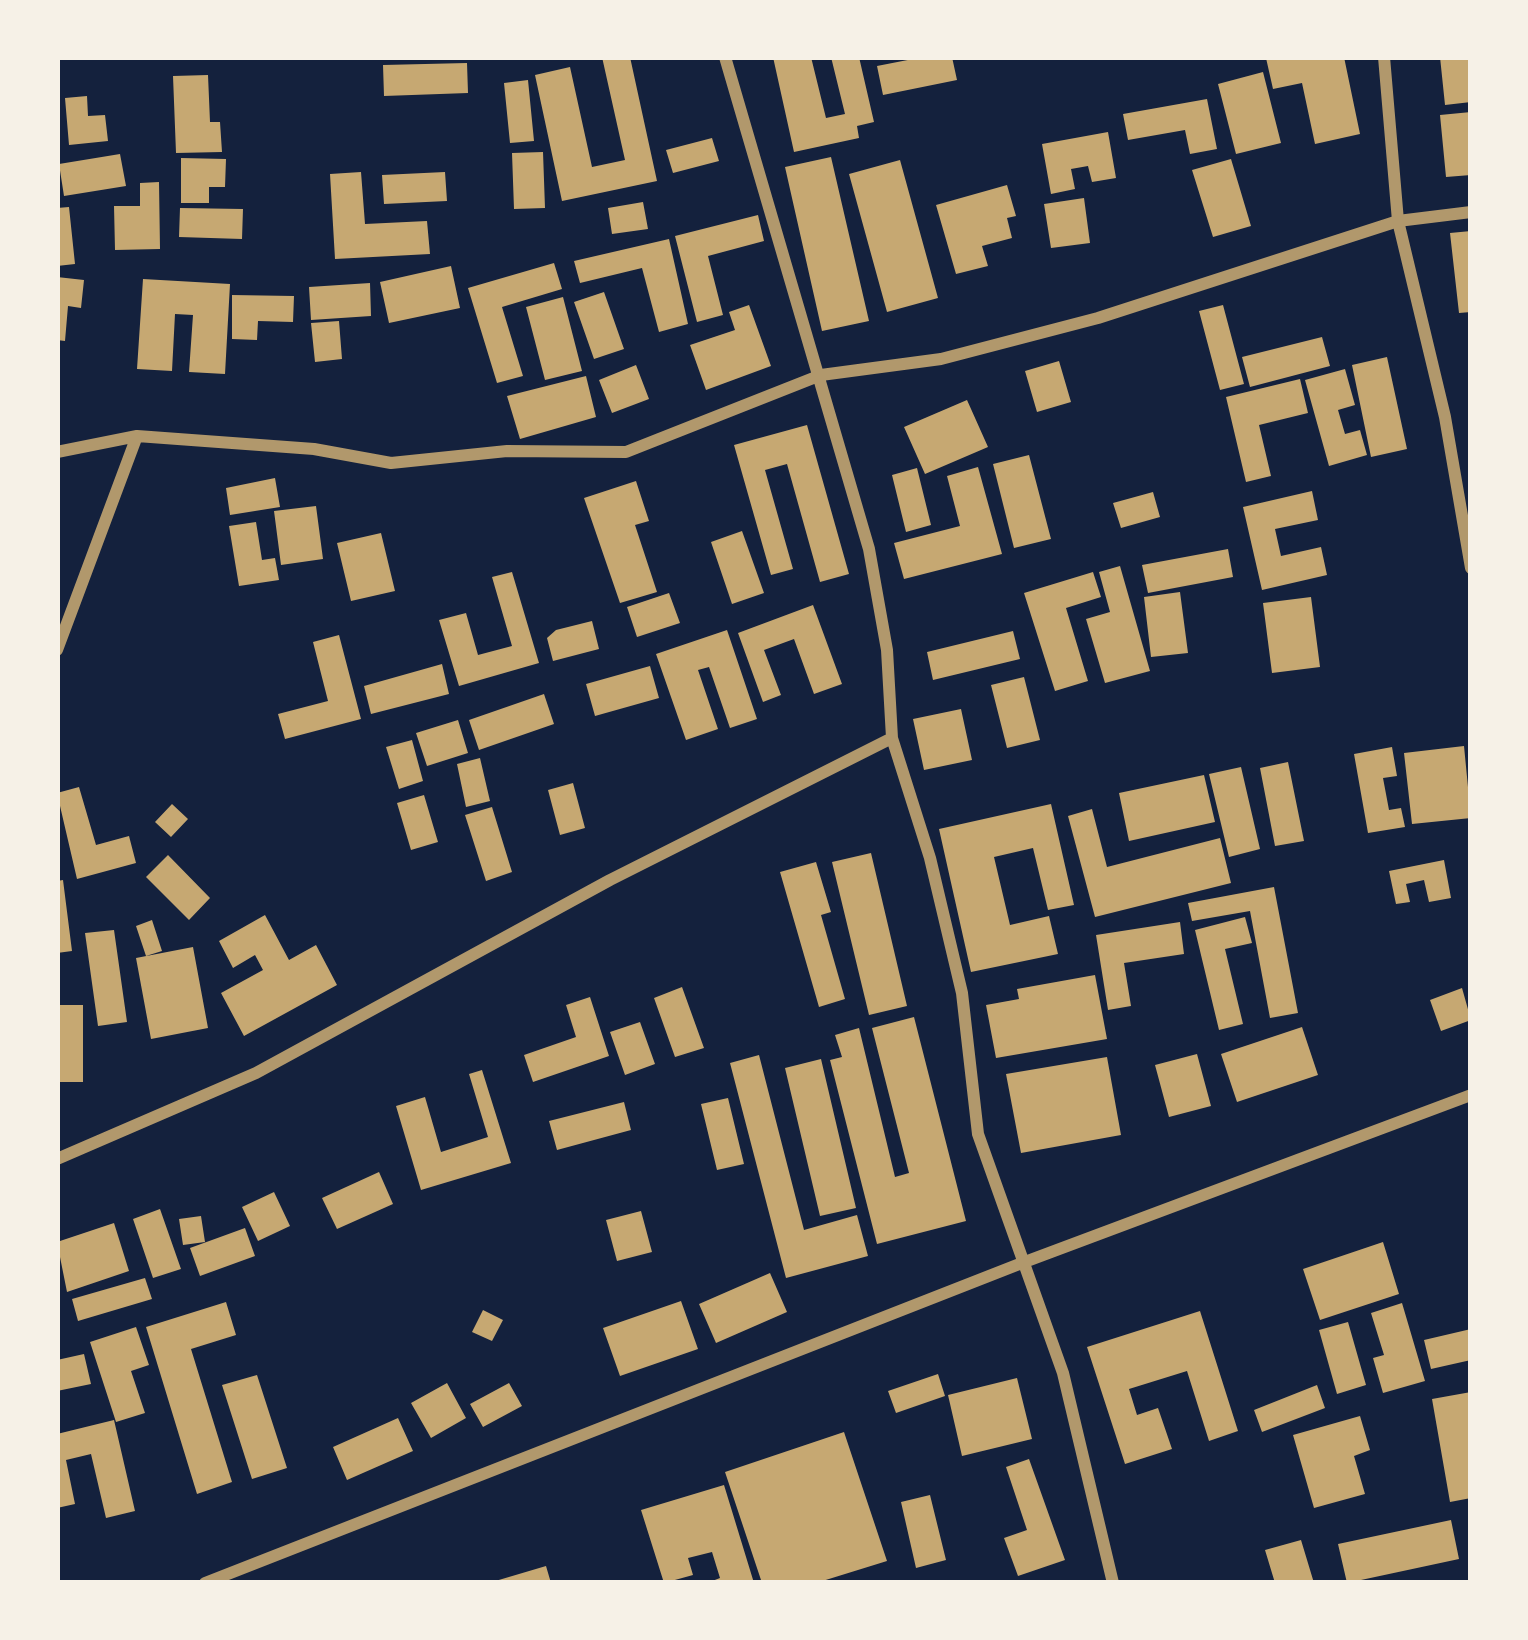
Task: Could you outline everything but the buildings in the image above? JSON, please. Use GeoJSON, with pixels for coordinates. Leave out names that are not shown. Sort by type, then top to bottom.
{"type":"FeatureCollection","features":[{"type":"Feature","properties":{"kind":"street"},"geometry":{"type":"LineString","coordinates":[[725,57],[869,549],[887,650],[892,738],[930,858],[962,993],[978,1134],[1063,1373],[1113,1583]]}},
{"type":"Feature","properties":{"kind":"street"},"geometry":{"type":"LineString","coordinates":[[1384,57],[1398,221],[1445,417],[1471,568]]}},
{"type":"Feature","properties":{"kind":"street"},"geometry":{"type":"LineString","coordinates":[[57,452],[137,436],[314,449],[391,463],[507,451],[626,452],[821,375],[941,359],[1098,318],[1398,221],[1471,212]]}},
{"type":"Feature","properties":{"kind":"street"},"geometry":{"type":"LineString","coordinates":[[57,650],[137,436]]}},
{"type":"Feature","properties":{"kind":"street"},"geometry":{"type":"LineString","coordinates":[[57,1159],[256,1073],[610,880],[892,738]]}},
{"type":"Feature","properties":{"kind":"street"},"geometry":{"type":"LineString","coordinates":[[205,1583],[1022,1263],[1471,1095]]}}]}
